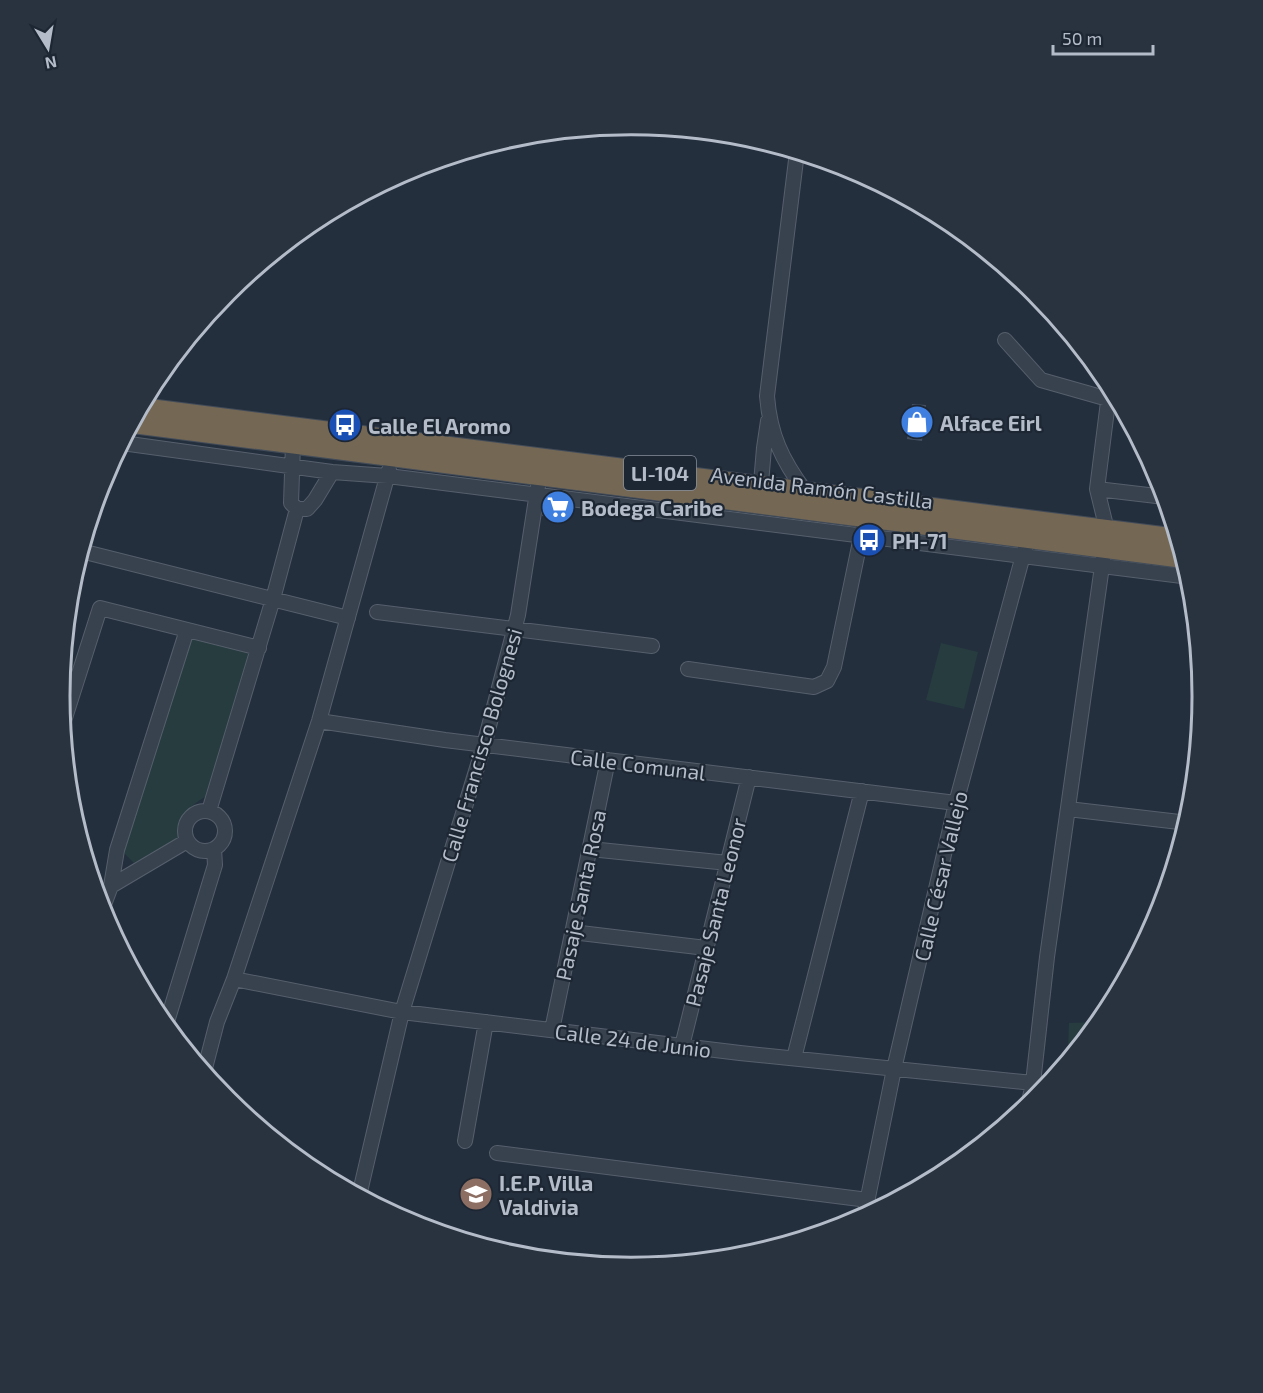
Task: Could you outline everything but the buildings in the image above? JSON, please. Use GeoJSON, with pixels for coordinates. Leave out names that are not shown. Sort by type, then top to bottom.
{"type":"FeatureCollection","features":[{"type":"Feature","properties":{"kind":"highway","name":"Avenida Ramón Castilla"},"geometry":{"type":"LineString","coordinates":[[150,409],[760,494],[1025,547],[1105,548],[1170,540]]}},
{"type":"Feature","properties":{"kind":"highway","name":"Avenida Ramón Castilla"},"geometry":{"type":"LineString","coordinates":[[141,424],[687,494],[760,494],[805,491],[1105,548],[1174,557]]}},
{"type":"Feature","properties":{"kind":"street"},"geometry":{"type":"LineString","coordinates":[[796,160],[767,396],[769,419],[779,450],[788,469],[805,491]]}},
{"type":"Feature","properties":{"kind":"street"},"geometry":{"type":"LineString","coordinates":[[1005,340],[1041,380],[1101,391]]}},
{"type":"Feature","properties":{"kind":"street"},"geometry":{"type":"LineString","coordinates":[[1032,1089],[1047,957],[1105,548],[1097,489],[1108,401]]}},
{"type":"Feature","properties":{"kind":"street"},"geometry":{"type":"LineString","coordinates":[[760,494],[769,419]]}},
{"type":"Feature","properties":{"kind":"street"},"geometry":{"type":"LineString","coordinates":[[130,444],[332,472],[388,476],[862,536],[1025,547]]}},
{"type":"Feature","properties":{"kind":"street"},"geometry":{"type":"LineString","coordinates":[[293,444],[291,503],[297,509],[307,509],[332,472]]}},
{"type":"Feature","properties":{"kind":"street"},"geometry":{"type":"LineString","coordinates":[[207,1062],[218,1022],[319,721],[392,456]]}},
{"type":"Feature","properties":{"kind":"street","name":"Calle Francisco Bolognesi"},"geometry":{"type":"LineString","coordinates":[[361,1188],[402,1012],[484,745],[514,628],[539,474]]}},
{"type":"Feature","properties":{"kind":"street"},"geometry":{"type":"LineString","coordinates":[[1097,489],[1155,496]]}},
{"type":"Feature","properties":{"kind":"street"},"geometry":{"type":"LineString","coordinates":[[684,514],[687,494]]}},
{"type":"Feature","properties":{"kind":"street"},"geometry":{"type":"LineString","coordinates":[[209,811],[259,648],[297,509]]}},
{"type":"Feature","properties":{"kind":"street"},"geometry":{"type":"LineString","coordinates":[[688,669],[814,687],[827,681],[834,667],[862,536],[864,516]]}},
{"type":"Feature","properties":{"kind":"street","name":"Calle César Vallejo"},"geometry":{"type":"LineString","coordinates":[[867,1206],[894,1069],[956,803],[1025,547]]}},
{"type":"Feature","properties":{"kind":"street"},"geometry":{"type":"LineString","coordinates":[[1105,548],[1179,573]]}},
{"type":"Feature","properties":{"kind":"street"},"geometry":{"type":"LineString","coordinates":[[89,553],[348,618]]}},
{"type":"Feature","properties":{"kind":"street"},"geometry":{"type":"LineString","coordinates":[[70,701],[100,608],[259,648]]}},
{"type":"Feature","properties":{"kind":"street"},"geometry":{"type":"LineString","coordinates":[[377,612],[652,646]]}},
{"type":"Feature","properties":{"kind":"street"},"geometry":{"type":"LineString","coordinates":[[107,896],[117,850],[187,630]]}},
{"type":"Feature","properties":{"kind":"street","name":"Calle Comunal"},"geometry":{"type":"LineString","coordinates":[[319,721],[484,745],[956,803]]}},
{"type":"Feature","properties":{"kind":"street","name":"Pasaje Santa Rosa"},"geometry":{"type":"LineString","coordinates":[[552,1030],[608,760]]}},
{"type":"Feature","properties":{"kind":"street","name":"Pasaje Santa Leonor"},"geometry":{"type":"LineString","coordinates":[[682,1046],[749,777]]}},
{"type":"Feature","properties":{"kind":"street"},"geometry":{"type":"LineString","coordinates":[[794,1058],[862,792]]}},
{"type":"Feature","properties":{"kind":"street"},"geometry":{"type":"LineString","coordinates":[[1068,809],[1178,822]]}},
{"type":"Feature","properties":{"kind":"street"},"geometry":{"type":"LineString","coordinates":[[209,811],[220,817],[225,828],[223,841],[214,849],[196,850],[187,841],[186,822],[196,813],[209,811]]}},
{"type":"Feature","properties":{"kind":"street"},"geometry":{"type":"LineString","coordinates":[[111,886],[187,841]]}},
{"type":"Feature","properties":{"kind":"street"},"geometry":{"type":"LineString","coordinates":[[169,1014],[215,865],[214,849]]}},
{"type":"Feature","properties":{"kind":"street"},"geometry":{"type":"LineString","coordinates":[[590,849],[728,863]]}},
{"type":"Feature","properties":{"kind":"street"},"geometry":{"type":"LineString","coordinates":[[572,932],[706,948]]}},
{"type":"Feature","properties":{"kind":"street","name":"Calle 24 de Junio"},"geometry":{"type":"LineString","coordinates":[[234,979],[402,1012],[682,1046],[1033,1083]]}},
{"type":"Feature","properties":{"kind":"street"},"geometry":{"type":"LineString","coordinates":[[465,1141],[486,1022]]}},
{"type":"Feature","properties":{"kind":"street"},"geometry":{"type":"LineString","coordinates":[[497,1153],[868,1200]]}},
{"type":"Feature","properties":{"kind":"green space"},"geometry":{"type":"Polygon","coordinates":[[[197,637],[249,652],[205,797],[186,813],[179,837],[134,863],[123,852],[189,640],[197,637]]]}},
{"type":"Feature","properties":{"kind":"green space"},"geometry":{"type":"Polygon","coordinates":[[[941,643],[978,652],[964,709],[926,700],[941,643]]]}},
{"type":"Feature","properties":{"kind":"green space"},"geometry":{"type":"Polygon","coordinates":[[[1088,1022],[1068,1048],[1068,1048],[1069,1023],[1088,1022]]]}},
{"type":"Feature","properties":{"kind":"place","name":"Alface Eirl"},"geometry":{"type":"Point","coordinates":[917,422]}},
{"type":"Feature","properties":{"kind":"place","name":"Calle El Aromo"},"geometry":{"type":"Point","coordinates":[345,425]}},
{"type":"Feature","properties":{"kind":"place","name":"Bodega Caribe"},"geometry":{"type":"Point","coordinates":[558,507]}},
{"type":"Feature","properties":{"kind":"place","name":"PH-71"},"geometry":{"type":"Point","coordinates":[869,540]}},
{"type":"Feature","properties":{"kind":"place","name":"I.E.P. Villa Valdivia"},"geometry":{"type":"Point","coordinates":[476,1194]}}]}
